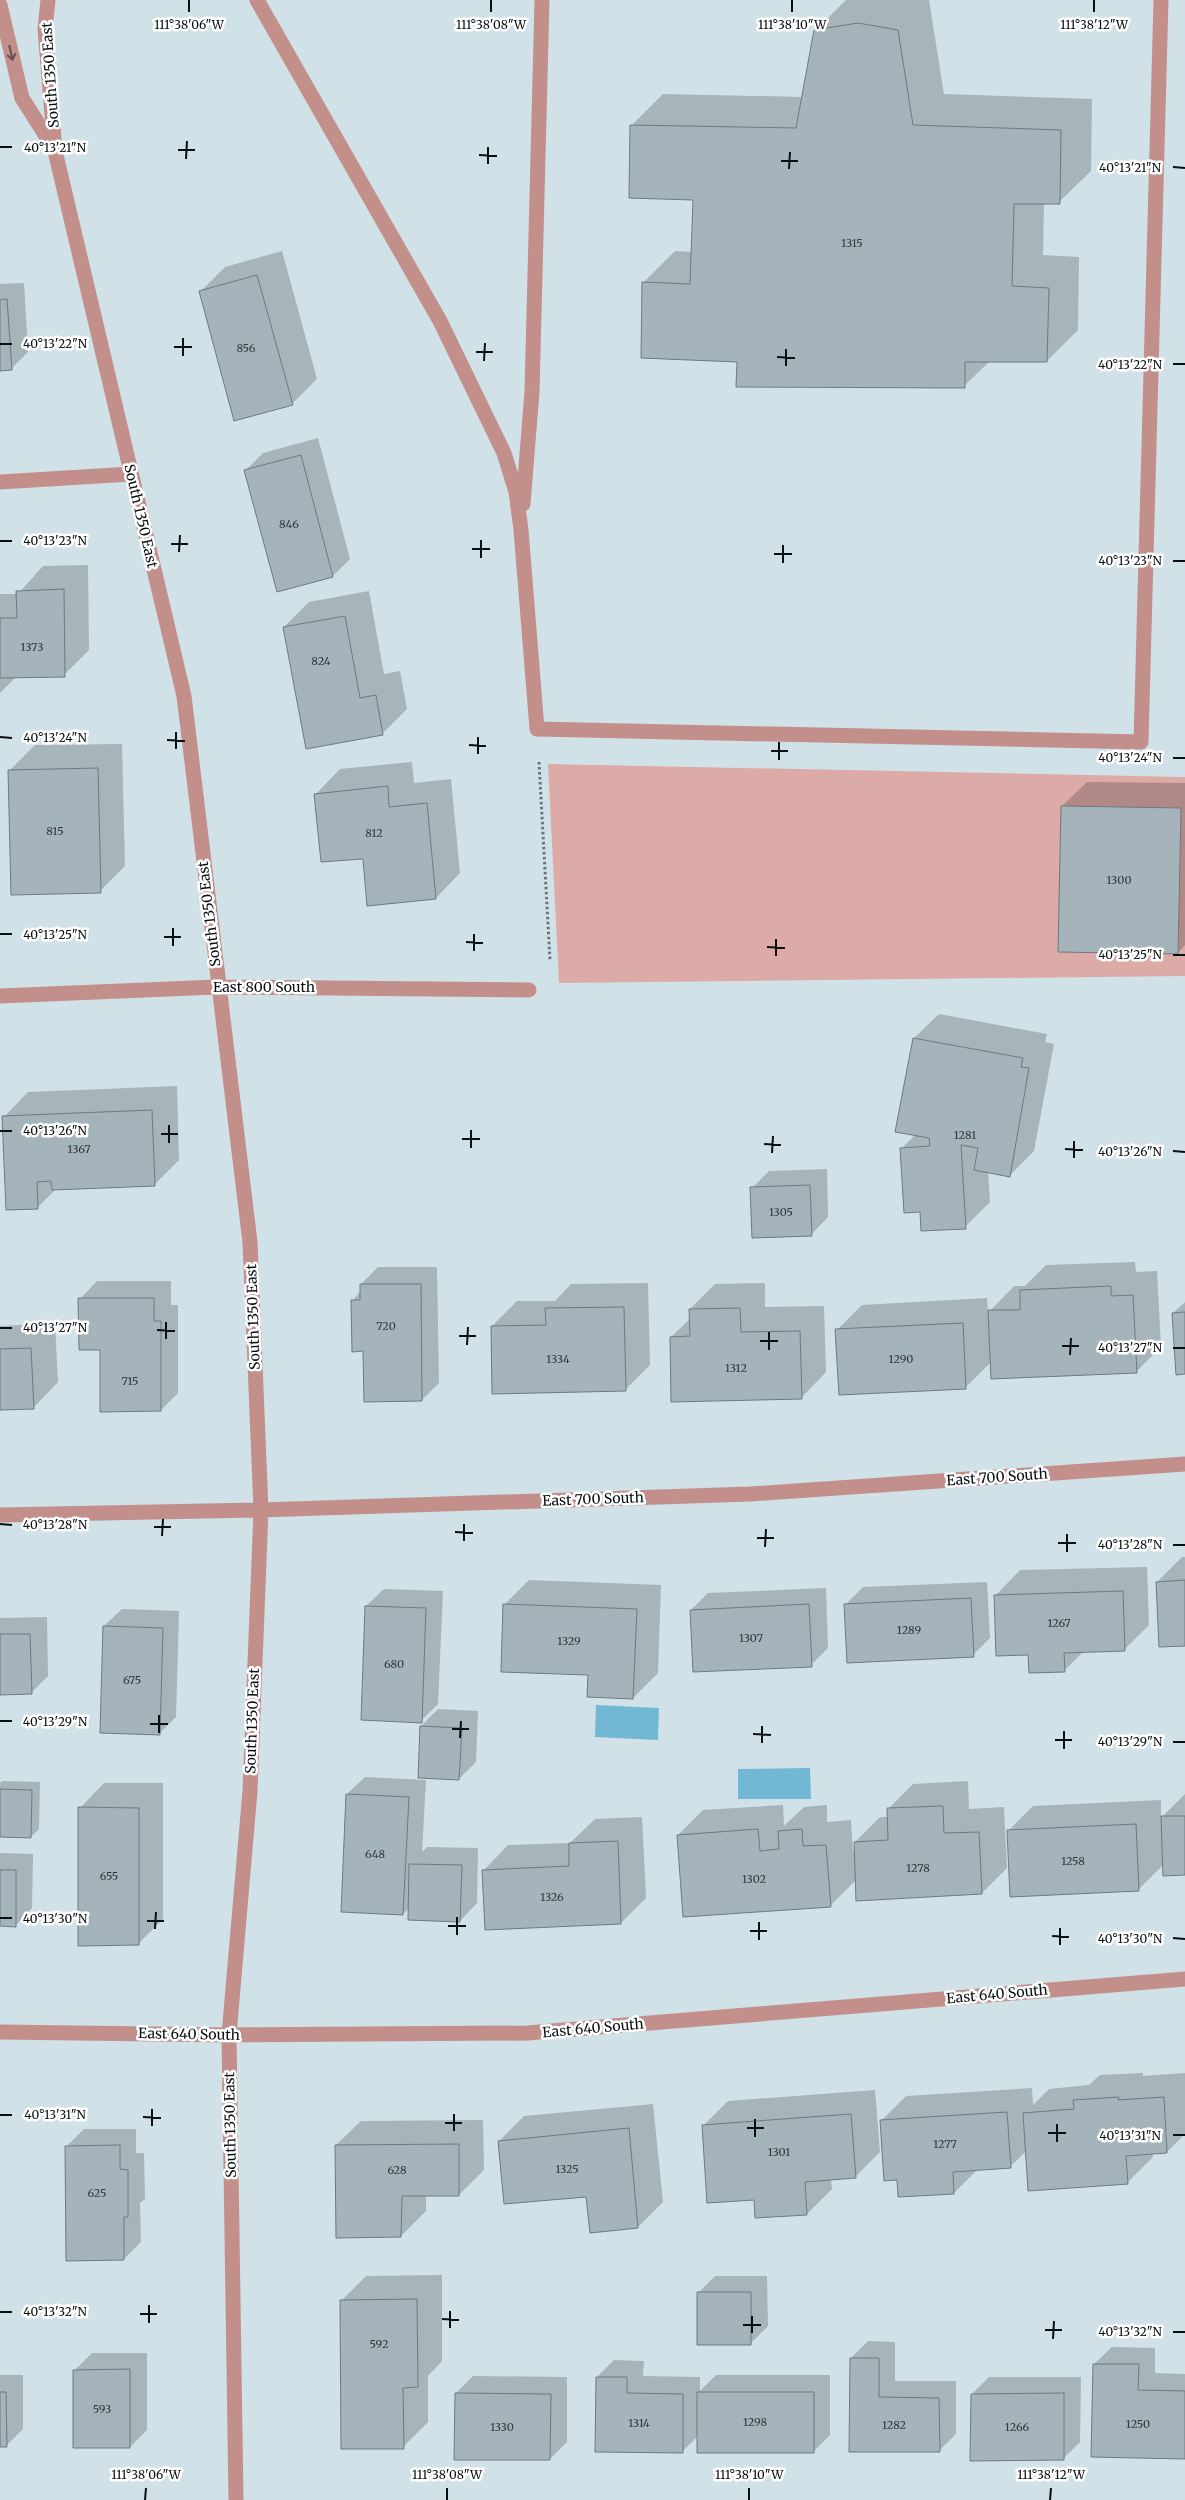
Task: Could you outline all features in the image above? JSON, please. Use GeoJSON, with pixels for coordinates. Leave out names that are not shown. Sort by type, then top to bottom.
{"type":"FeatureCollection","features":[{"type":"Feature","properties":{"kind":"street","name":"South 1350 East"},"geometry":{"type":"LineString","coordinates":[[48,0],[45,29],[55,151],[184,696],[250,1242],[261,1510],[250,1791],[228,2035],[236,2500]]}},
{"type":"Feature","properties":{"kind":"street"},"geometry":{"type":"LineString","coordinates":[[257,0],[440,321],[504,453],[516,492],[521,530],[537,729],[1141,742],[1161,0]]}},
{"type":"Feature","properties":{"kind":"street"},"geometry":{"type":"LineString","coordinates":[[521,530],[532,392],[542,0]]}},
{"type":"Feature","properties":{"kind":"street","name":"South 1350 East"},"geometry":{"type":"LineString","coordinates":[[0,5],[22,98],[55,151]]}},
{"type":"Feature","properties":{"kind":"street"},"geometry":{"type":"LineString","coordinates":[[0,482],[131,474]]}},
{"type":"Feature","properties":{"kind":"street","name":"East 800 South"},"geometry":{"type":"LineString","coordinates":[[0,996],[218,987],[529,990]]}},
{"type":"Feature","properties":{"kind":"street","name":"East 700 South"},"geometry":{"type":"LineString","coordinates":[[0,1515],[261,1510],[750,1494],[1185,1464]]}},
{"type":"Feature","properties":{"kind":"street","name":"East 640 South"},"geometry":{"type":"LineString","coordinates":[[0,2032],[228,2035],[528,2034],[1185,1979]]}},
{"type":"Feature","properties":{"kind":"path"},"geometry":{"type":"LineString","coordinates":[[538,762],[550,960]]}},
{"type":"Feature","properties":{"kind":"shaded area"},"geometry":{"type":"Polygon","coordinates":[[[548,764],[1185,777],[1185,976],[559,983],[548,764]]]}},
{"type":"Feature","properties":{"kind":"water"},"geometry":{"type":"Polygon","coordinates":[[[596,1705],[659,1708],[658,1740],[595,1737],[596,1705]]]}},
{"type":"Feature","properties":{"kind":"water"},"geometry":{"type":"Polygon","coordinates":[[[810,1768],[811,1799],[738,1799],[738,1769],[810,1768]]]}},
{"type":"Feature","properties":{"kind":"building"},"geometry":{"type":"Polygon","coordinates":[[[858,23],[898,30],[913,125],[1061,130],[1060,204],[1014,204],[1012,286],[1049,288],[1047,362],[965,362],[965,388],[736,387],[737,362],[641,358],[642,282],[690,284],[693,200],[629,198],[630,125],[796,128],[814,30],[858,23]]]}},
{"type":"Feature","properties":{"kind":"building"},"geometry":{"type":"Polygon","coordinates":[[[257,275],[293,405],[234,421],[199,291],[257,275]]]}},
{"type":"Feature","properties":{"kind":"building"},"geometry":{"type":"Polygon","coordinates":[[[7,299],[12,370],[0,371],[0,300],[7,299]]]}},
{"type":"Feature","properties":{"kind":"building"},"geometry":{"type":"Polygon","coordinates":[[[301,455],[333,577],[277,592],[244,470],[301,455]]]}},
{"type":"Feature","properties":{"kind":"building"},"geometry":{"type":"Polygon","coordinates":[[[64,589],[65,677],[0,678],[0,618],[17,618],[16,591],[64,589]]]}},
{"type":"Feature","properties":{"kind":"building"},"geometry":{"type":"Polygon","coordinates":[[[345,616],[360,698],[376,695],[383,735],[306,749],[283,627],[345,616]]]}},
{"type":"Feature","properties":{"kind":"building"},"geometry":{"type":"Polygon","coordinates":[[[98,768],[101,893],[11,895],[8,770],[98,768]]]}},
{"type":"Feature","properties":{"kind":"building"},"geometry":{"type":"Polygon","coordinates":[[[388,786],[389,807],[427,803],[436,899],[367,906],[363,859],[321,862],[314,794],[388,786]]]}},
{"type":"Feature","properties":{"kind":"building"},"geometry":{"type":"Polygon","coordinates":[[[1061,806],[1181,808],[1178,954],[1058,952],[1061,806]]]}},
{"type":"Feature","properties":{"kind":"building"},"geometry":{"type":"Polygon","coordinates":[[[913,1038],[1023,1058],[1021,1067],[1029,1068],[1010,1177],[974,1170],[978,1148],[961,1145],[966,1229],[921,1231],[920,1212],[904,1213],[900,1148],[930,1146],[929,1138],[895,1132],[913,1038]]]}},
{"type":"Feature","properties":{"kind":"building"},"geometry":{"type":"Polygon","coordinates":[[[152,1110],[155,1186],[52,1190],[51,1181],[37,1182],[38,1209],[6,1210],[2,1116],[152,1110]]]}},
{"type":"Feature","properties":{"kind":"building"},"geometry":{"type":"Polygon","coordinates":[[[810,1185],[812,1236],[752,1238],[750,1187],[810,1185]]]}},
{"type":"Feature","properties":{"kind":"building"},"geometry":{"type":"Polygon","coordinates":[[[360,1284],[421,1284],[422,1401],[364,1402],[363,1351],[352,1352],[351,1300],[360,1300],[360,1284]]]}},
{"type":"Feature","properties":{"kind":"building"},"geometry":{"type":"Polygon","coordinates":[[[1111,1286],[1111,1296],[1133,1295],[1137,1373],[991,1379],[988,1310],[1020,1310],[1020,1290],[1111,1286]]]}},
{"type":"Feature","properties":{"kind":"building"},"geometry":{"type":"Polygon","coordinates":[[[78,1298],[154,1298],[154,1321],[161,1321],[161,1411],[100,1412],[100,1350],[79,1350],[78,1298]]]}},
{"type":"Feature","properties":{"kind":"building"},"geometry":{"type":"Polygon","coordinates":[[[624,1307],[626,1391],[492,1394],[491,1326],[546,1325],[545,1308],[624,1307]]]}},
{"type":"Feature","properties":{"kind":"building"},"geometry":{"type":"Polygon","coordinates":[[[740,1308],[741,1332],[800,1331],[802,1399],[671,1402],[670,1337],[690,1336],[689,1309],[740,1308]]]}},
{"type":"Feature","properties":{"kind":"building"},"geometry":{"type":"Polygon","coordinates":[[[1185,1312],[1185,1374],[1176,1375],[1172,1313],[1185,1312]]]}},
{"type":"Feature","properties":{"kind":"building"},"geometry":{"type":"Polygon","coordinates":[[[963,1323],[966,1389],[839,1395],[835,1329],[963,1323]]]}},
{"type":"Feature","properties":{"kind":"building"},"geometry":{"type":"Polygon","coordinates":[[[31,1348],[34,1409],[0,1410],[0,1349],[31,1348]]]}},
{"type":"Feature","properties":{"kind":"building"},"geometry":{"type":"Polygon","coordinates":[[[1185,1580],[1185,1646],[1159,1647],[1156,1582],[1185,1580]]]}},
{"type":"Feature","properties":{"kind":"building"},"geometry":{"type":"Polygon","coordinates":[[[1123,1591],[1125,1651],[1064,1653],[1065,1672],[1029,1673],[1028,1655],[996,1656],[994,1595],[1123,1591]]]}},
{"type":"Feature","properties":{"kind":"building"},"geometry":{"type":"Polygon","coordinates":[[[971,1598],[974,1657],[847,1663],[844,1604],[971,1598]]]}},
{"type":"Feature","properties":{"kind":"building"},"geometry":{"type":"Polygon","coordinates":[[[503,1604],[637,1609],[633,1699],[587,1697],[588,1675],[501,1672],[503,1604]]]}},
{"type":"Feature","properties":{"kind":"building"},"geometry":{"type":"Polygon","coordinates":[[[809,1604],[812,1667],[693,1672],[690,1610],[809,1604]]]}},
{"type":"Feature","properties":{"kind":"building"},"geometry":{"type":"Polygon","coordinates":[[[365,1606],[426,1608],[422,1723],[361,1720],[365,1606]]]}},
{"type":"Feature","properties":{"kind":"building"},"geometry":{"type":"Polygon","coordinates":[[[103,1626],[163,1628],[160,1735],[100,1733],[103,1626]]]}},
{"type":"Feature","properties":{"kind":"building"},"geometry":{"type":"Polygon","coordinates":[[[0,1634],[30,1634],[32,1694],[0,1695],[0,1634]]]}},
{"type":"Feature","properties":{"kind":"building"},"geometry":{"type":"Polygon","coordinates":[[[420,1726],[462,1728],[459,1780],[418,1778],[420,1726]]]}},
{"type":"Feature","properties":{"kind":"building"},"geometry":{"type":"Polygon","coordinates":[[[0,1789],[32,1790],[31,1838],[0,1837],[0,1789]]]}},
{"type":"Feature","properties":{"kind":"building"},"geometry":{"type":"Polygon","coordinates":[[[346,1794],[409,1797],[403,1915],[341,1912],[346,1794]]]}},
{"type":"Feature","properties":{"kind":"building"},"geometry":{"type":"Polygon","coordinates":[[[943,1806],[944,1833],[979,1832],[982,1894],[856,1901],[854,1842],[888,1840],[887,1808],[943,1806]]]}},
{"type":"Feature","properties":{"kind":"building"},"geometry":{"type":"Polygon","coordinates":[[[78,1807],[139,1808],[139,1945],[78,1946],[78,1807]]]}},
{"type":"Feature","properties":{"kind":"building"},"geometry":{"type":"Polygon","coordinates":[[[1161,1816],[1185,1816],[1185,1875],[1163,1876],[1161,1816]]]}},
{"type":"Feature","properties":{"kind":"building"},"geometry":{"type":"Polygon","coordinates":[[[1136,1824],[1139,1891],[1010,1897],[1007,1830],[1136,1824]]]}},
{"type":"Feature","properties":{"kind":"building"},"geometry":{"type":"Polygon","coordinates":[[[758,1829],[760,1851],[779,1849],[778,1831],[802,1829],[803,1846],[826,1845],[831,1907],[683,1917],[677,1835],[758,1829]]]}},
{"type":"Feature","properties":{"kind":"building"},"geometry":{"type":"Polygon","coordinates":[[[618,1841],[621,1924],[485,1930],[482,1870],[569,1866],[569,1843],[618,1841]]]}},
{"type":"Feature","properties":{"kind":"building"},"geometry":{"type":"Polygon","coordinates":[[[409,1864],[462,1865],[460,1922],[408,1920],[409,1864]]]}},
{"type":"Feature","properties":{"kind":"building"},"geometry":{"type":"Polygon","coordinates":[[[0,1870],[16,1870],[16,1927],[0,1926],[0,1870]]]}},
{"type":"Feature","properties":{"kind":"building"},"geometry":{"type":"Polygon","coordinates":[[[1119,2097],[1118,2100],[1164,2097],[1167,2153],[1126,2156],[1128,2184],[1028,2191],[1023,2113],[1074,2109],[1073,2100],[1119,2097]]]}},
{"type":"Feature","properties":{"kind":"building"},"geometry":{"type":"Polygon","coordinates":[[[1007,2112],[1011,2168],[953,2172],[954,2194],[898,2197],[897,2180],[884,2181],[880,2120],[1007,2112]]]}},
{"type":"Feature","properties":{"kind":"building"},"geometry":{"type":"Polygon","coordinates":[[[851,2114],[856,2178],[805,2182],[807,2215],[755,2218],[754,2200],[707,2203],[702,2125],[851,2114]]]}},
{"type":"Feature","properties":{"kind":"building"},"geometry":{"type":"Polygon","coordinates":[[[629,2128],[638,2228],[590,2233],[586,2197],[504,2204],[498,2141],[629,2128]]]}},
{"type":"Feature","properties":{"kind":"building"},"geometry":{"type":"Polygon","coordinates":[[[459,2144],[459,2196],[402,2196],[401,2237],[336,2238],[335,2145],[459,2144]]]}},
{"type":"Feature","properties":{"kind":"building"},"geometry":{"type":"Polygon","coordinates":[[[120,2145],[120,2169],[128,2170],[128,2217],[124,2217],[124,2260],[66,2261],[65,2146],[120,2145]]]}},
{"type":"Feature","properties":{"kind":"building"},"geometry":{"type":"Polygon","coordinates":[[[697,2292],[751,2292],[751,2345],[697,2345],[697,2292]]]}},
{"type":"Feature","properties":{"kind":"building"},"geometry":{"type":"Polygon","coordinates":[[[417,2299],[418,2387],[403,2388],[404,2449],[341,2449],[340,2300],[417,2299]]]}},
{"type":"Feature","properties":{"kind":"building"},"geometry":{"type":"Polygon","coordinates":[[[850,2358],[879,2358],[879,2397],[939,2398],[940,2452],[849,2452],[850,2358]]]}},
{"type":"Feature","properties":{"kind":"building"},"geometry":{"type":"Polygon","coordinates":[[[1093,2364],[1139,2364],[1138,2390],[1185,2391],[1185,2459],[1091,2457],[1093,2364]]]}},
{"type":"Feature","properties":{"kind":"building"},"geometry":{"type":"Polygon","coordinates":[[[130,2369],[130,2448],[73,2448],[73,2370],[130,2369]]]}},
{"type":"Feature","properties":{"kind":"building"},"geometry":{"type":"Polygon","coordinates":[[[596,2377],[627,2377],[627,2393],[683,2394],[683,2453],[595,2452],[596,2377]]]}},
{"type":"Feature","properties":{"kind":"building"},"geometry":{"type":"Polygon","coordinates":[[[0,2392],[6,2392],[7,2447],[0,2447],[0,2392]]]}},
{"type":"Feature","properties":{"kind":"building"},"geometry":{"type":"Polygon","coordinates":[[[697,2392],[814,2392],[814,2453],[697,2453],[697,2392]]]}},
{"type":"Feature","properties":{"kind":"building"},"geometry":{"type":"Polygon","coordinates":[[[455,2393],[551,2394],[550,2460],[454,2460],[455,2393]]]}},
{"type":"Feature","properties":{"kind":"building"},"geometry":{"type":"Polygon","coordinates":[[[1064,2393],[1064,2460],[970,2461],[971,2394],[1064,2393]]]}}]}
